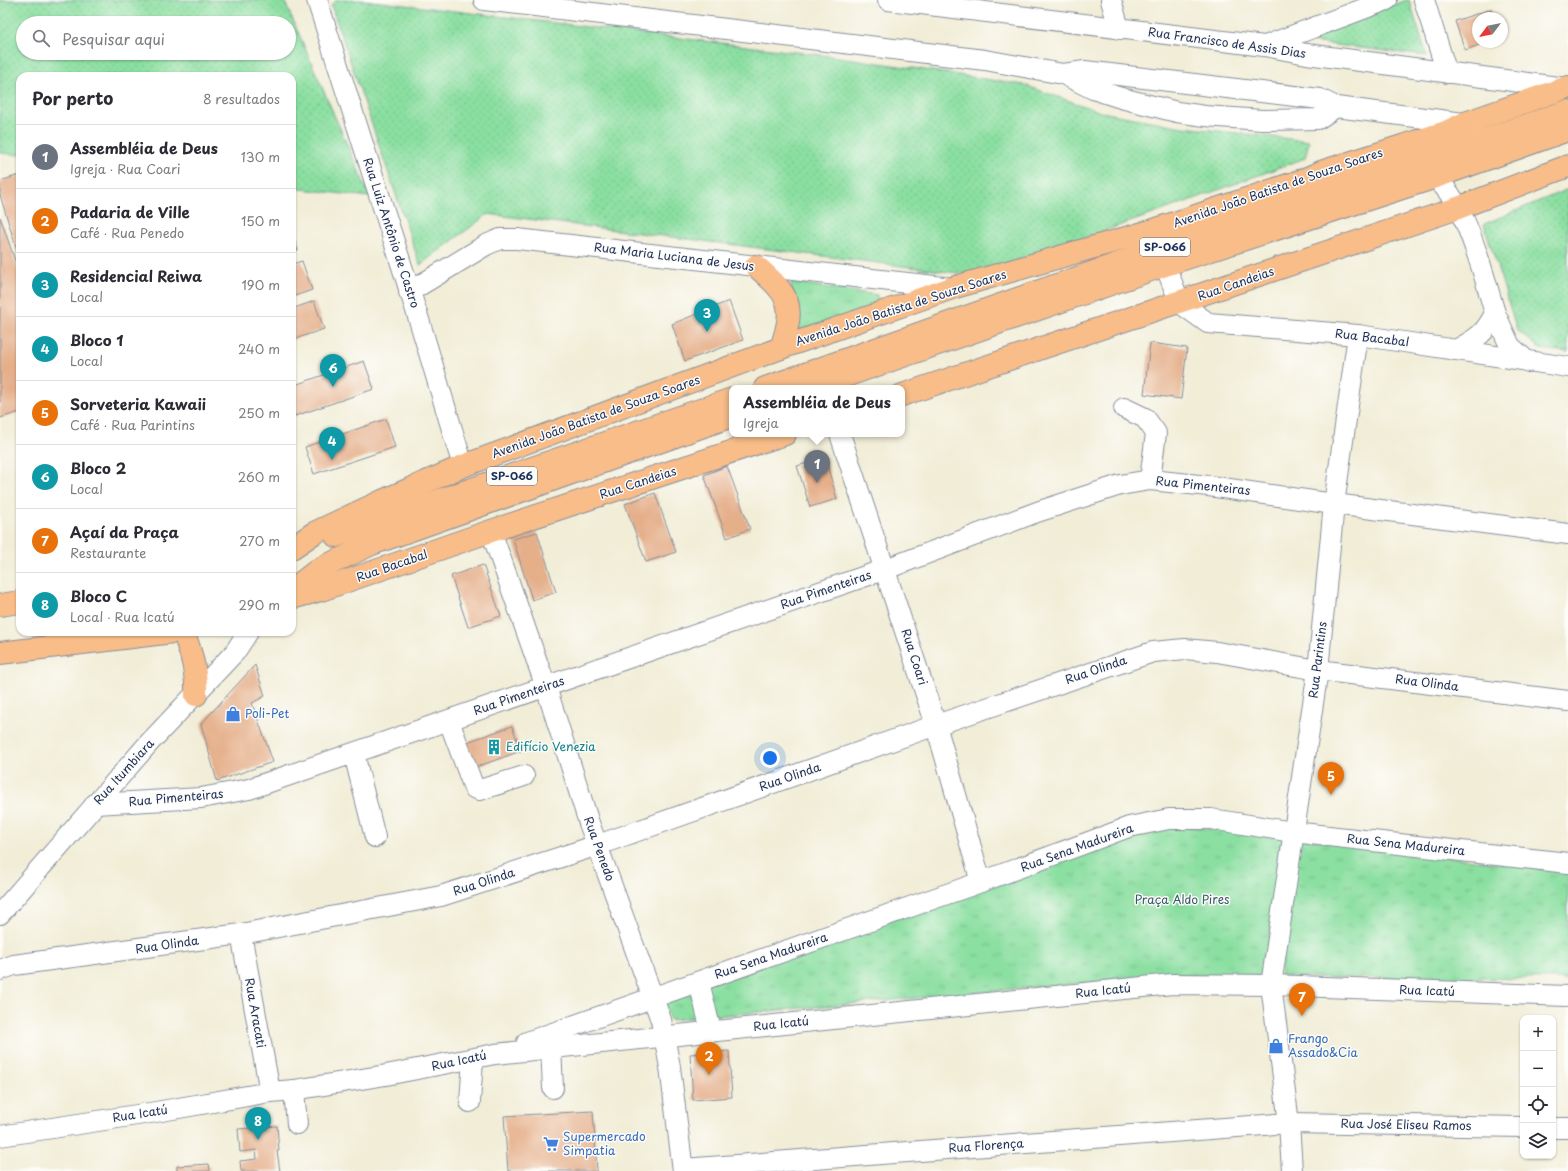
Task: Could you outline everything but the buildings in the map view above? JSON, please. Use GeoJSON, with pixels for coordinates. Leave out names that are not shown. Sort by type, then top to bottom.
{"type":"FeatureCollection","features":[{"type":"Feature","properties":{"kind":"main road","name":"Avenida João Batista de Souza Soares"},"geometry":{"type":"LineString","coordinates":[[296,545],[314,533],[462,466],[781,348],[952,288],[1161,248],[1373,155],[1446,132],[1466,123],[1567,88]]}},
{"type":"Feature","properties":{"kind":"main road","name":"SP-066"},"geometry":{"type":"LineString","coordinates":[[773,385],[1161,248],[1568,111]]}},
{"type":"Feature","properties":{"kind":"main road","name":"SP-066"},"geometry":{"type":"LineString","coordinates":[[818,385],[1161,248],[1436,177],[1565,133]]}},
{"type":"Feature","properties":{"kind":"main road","name":"Rua Candeias"},"geometry":{"type":"LineString","coordinates":[[905,394],[1180,303],[1458,208],[1568,166]]}},
{"type":"Feature","properties":{"kind":"main road"},"geometry":{"type":"LineString","coordinates":[[756,266],[786,295],[790,314],[788,327],[781,348]]}},
{"type":"Feature","properties":{"kind":"main road","name":"SP-066"},"geometry":{"type":"LineString","coordinates":[[296,550],[729,400]]}},
{"type":"Feature","properties":{"kind":"main road","name":"SP-066"},"geometry":{"type":"LineString","coordinates":[[296,587],[319,569],[372,544],[729,417]]}},
{"type":"Feature","properties":{"kind":"main road","name":"Rua Candeias"},"geometry":{"type":"LineString","coordinates":[[491,531],[776,437]]}},
{"type":"Feature","properties":{"kind":"main road","name":"Rua Bacabal"},"geometry":{"type":"LineString","coordinates":[[296,597],[321,590],[491,531]]}},
{"type":"Feature","properties":{"kind":"main road"},"geometry":{"type":"LineString","coordinates":[[0,605],[16,603]]}},
{"type":"Feature","properties":{"kind":"main road"},"geometry":{"type":"LineString","coordinates":[[0,653],[140,636]]}},
{"type":"Feature","properties":{"kind":"main road"},"geometry":{"type":"LineString","coordinates":[[184,636],[197,677],[196,695]]}},
{"type":"Feature","properties":{"kind":"street","name":"Rua Luiz Antônio de Castro"},"geometry":{"type":"LineString","coordinates":[[316,0],[409,292],[462,466]]}},
{"type":"Feature","properties":{"kind":"street"},"geometry":{"type":"LineString","coordinates":[[484,0],[978,59],[1063,74],[1093,89],[1121,98],[1177,112],[1205,116],[1262,120],[1318,119],[1336,107]]}},
{"type":"Feature","properties":{"kind":"street","name":"Rua Francisco de Assis Dias"},"geometry":{"type":"LineString","coordinates":[[888,0],[1264,46],[1308,54],[1567,88]]}},
{"type":"Feature","properties":{"kind":"street"},"geometry":{"type":"LineString","coordinates":[[1111,0],[1119,28]]}},
{"type":"Feature","properties":{"kind":"street"},"geometry":{"type":"LineString","coordinates":[[1264,46],[1386,0]]}},
{"type":"Feature","properties":{"kind":"street"},"geometry":{"type":"LineString","coordinates":[[1424,0],[1447,73]]}},
{"type":"Feature","properties":{"kind":"street"},"geometry":{"type":"LineString","coordinates":[[1063,74],[1084,71],[1320,98],[1336,107],[1466,123],[1565,133]]}},
{"type":"Feature","properties":{"kind":"street"},"geometry":{"type":"LineString","coordinates":[[1373,155],[1436,177],[1458,208],[1468,228],[1495,313],[1510,346],[1528,362]]}},
{"type":"Feature","properties":{"kind":"street","name":"Rua Maria Luciana de Jesus"},"geometry":{"type":"LineString","coordinates":[[409,292],[486,245],[500,239],[517,238],[952,288]]}},
{"type":"Feature","properties":{"kind":"street"},"geometry":{"type":"LineString","coordinates":[[1161,248],[1180,303]]}},
{"type":"Feature","properties":{"kind":"street","name":"Rua Bacabal"},"geometry":{"type":"LineString","coordinates":[[1180,303],[1208,323],[1358,335],[1568,367]]}},
{"type":"Feature","properties":{"kind":"street"},"geometry":{"type":"LineString","coordinates":[[1456,350],[1475,339],[1487,329],[1495,313]]}},
{"type":"Feature","properties":{"kind":"street","name":"Rua Parintins"},"geometry":{"type":"LineString","coordinates":[[1292,1171],[1289,1123],[1271,985],[1318,670],[1334,504],[1358,335]]}},
{"type":"Feature","properties":{"kind":"street"},"geometry":{"type":"LineString","coordinates":[[1124,408],[1145,418],[1156,433],[1150,480]]}},
{"type":"Feature","properties":{"kind":"street","name":"Rua Coari"},"geometry":{"type":"LineString","coordinates":[[841,437],[886,569],[936,725],[982,882]]}},
{"type":"Feature","properties":{"kind":"street","name":"Rua Pimenteiras"},"geometry":{"type":"LineString","coordinates":[[96,804],[201,798],[249,790],[886,569],[1037,512],[1120,485],[1150,480],[1209,486],[1334,504],[1568,534]]}},
{"type":"Feature","properties":{"kind":"street","name":"Rua Penedo"},"geometry":{"type":"LineString","coordinates":[[491,531],[546,687],[598,845],[666,1035],[683,1170]]}},
{"type":"Feature","properties":{"kind":"street","name":"Rua Itumbiara"},"geometry":{"type":"LineString","coordinates":[[0,914],[149,743],[235,652],[245,636]]}},
{"type":"Feature","properties":{"kind":"street","name":"Rua Olinda"},"geometry":{"type":"LineString","coordinates":[[5,964],[241,934],[441,896],[598,845],[936,725],[1154,652],[1186,649],[1217,652],[1318,670],[1568,701]]}},
{"type":"Feature","properties":{"kind":"street"},"geometry":{"type":"LineString","coordinates":[[449,721],[474,788],[480,790],[524,776]]}},
{"type":"Feature","properties":{"kind":"street"},"geometry":{"type":"LineString","coordinates":[[354,754],[375,837]]}},
{"type":"Feature","properties":{"kind":"street","name":"Rua Sena Madureira"},"geometry":{"type":"LineString","coordinates":[[495,1054],[982,882],[1129,827],[1169,819],[1211,819],[1293,832],[1568,863]]}},
{"type":"Feature","properties":{"kind":"street","name":"Rua Aracati"},"geometry":{"type":"LineString","coordinates":[[241,934],[270,1092]]}},
{"type":"Feature","properties":{"kind":"street"},"geometry":{"type":"LineString","coordinates":[[699,982],[711,1031]]}},
{"type":"Feature","properties":{"kind":"street","name":"Rua Icatú"},"geometry":{"type":"LineString","coordinates":[[0,1136],[150,1113],[270,1092],[294,1090],[495,1054],[666,1035],[1172,984],[1271,985],[1568,996]]}},
{"type":"Feature","properties":{"kind":"street"},"geometry":{"type":"LineString","coordinates":[[551,1048],[553,1088]]}},
{"type":"Feature","properties":{"kind":"street"},"geometry":{"type":"LineString","coordinates":[[470,1102],[473,1059]]}},
{"type":"Feature","properties":{"kind":"street"},"geometry":{"type":"LineString","coordinates":[[294,1090],[297,1124]]}},
{"type":"Feature","properties":{"kind":"street","name":"Rua José Eliseu Ramos"},"geometry":{"type":"LineString","coordinates":[[1289,1123],[1520,1127]]}},
{"type":"Feature","properties":{"kind":"street","name":"Rua Florença"},"geometry":{"type":"LineString","coordinates":[[683,1170],[1289,1123]]}},
{"type":"Feature","properties":{"kind":"street"},"geometry":{"type":"LineString","coordinates":[[1556,1128],[1568,1128]]}},
{"type":"Feature","properties":{"kind":"green space"},"geometry":{"type":"Polygon","coordinates":[[[0,0],[284,0],[291,16],[16,16],[16,60],[296,60],[296,27],[370,197],[296,188],[296,72],[16,72],[16,155],[0,153],[0,0]]]}},
{"type":"Feature","properties":{"kind":"green space"},"geometry":{"type":"Polygon","coordinates":[[[337,0],[363,0],[846,58],[1024,85],[1101,112],[1183,127],[1309,141],[1305,158],[1153,214],[974,275],[488,214],[420,265],[331,5],[337,0]]]}},
{"type":"Feature","properties":{"kind":"green space"},"geometry":{"type":"Polygon","coordinates":[[[1407,0],[1409,0],[1427,56],[1294,40],[1407,0]]]}},
{"type":"Feature","properties":{"kind":"green space"},"geometry":{"type":"Polygon","coordinates":[[[1568,189],[1568,352],[1540,349],[1517,330],[1484,224],[1568,189]]]}},
{"type":"Feature","properties":{"kind":"green space"},"geometry":{"type":"Polygon","coordinates":[[[791,282],[877,295],[878,301],[873,307],[795,332],[791,282]]]}},
{"type":"Feature","properties":{"kind":"green space","name":"Praça Aldo Pires"},"geometry":{"type":"Polygon","coordinates":[[[1171,825],[1283,836],[1265,976],[1172,975],[670,1020],[662,999],[1133,836],[1171,825]]]}},
{"type":"Feature","properties":{"kind":"green space"},"geometry":{"type":"Polygon","coordinates":[[[1298,838],[1568,872],[1568,979],[1280,977],[1298,838]]]}},
{"type":"Feature","properties":{"kind":"place","name":"Residencial Reiwa"},"geometry":{"type":"Point","coordinates":[707,332]}},
{"type":"Feature","properties":{"kind":"place","name":"Bloco 2"},"geometry":{"type":"Point","coordinates":[333,387]}},
{"type":"Feature","properties":{"kind":"place","name":"Bloco 1"},"geometry":{"type":"Point","coordinates":[332,460]}},
{"type":"Feature","properties":{"kind":"place","name":"Assembléia de Deus"},"geometry":{"type":"Point","coordinates":[817,483]}},
{"type":"Feature","properties":{"kind":"place","name":"Poli-Pet"},"geometry":{"type":"Point","coordinates":[233,714]}},
{"type":"Feature","properties":{"kind":"place","name":"Edifício Venezia"},"geometry":{"type":"Point","coordinates":[494,747]}},
{"type":"Feature","properties":{"kind":"place","name":"Sorveteria Kawaii"},"geometry":{"type":"Point","coordinates":[1331,795]}},
{"type":"Feature","properties":{"kind":"place","name":"Açaí da Praça"},"geometry":{"type":"Point","coordinates":[1302,1016]}},
{"type":"Feature","properties":{"kind":"place","name":"Frango Assado&Cia"},"geometry":{"type":"Point","coordinates":[1276,1046]}},
{"type":"Feature","properties":{"kind":"place","name":"Padaria de Ville"},"geometry":{"type":"Point","coordinates":[709,1075]}},
{"type":"Feature","properties":{"kind":"place","name":"Bloco C"},"geometry":{"type":"Point","coordinates":[258,1140]}},
{"type":"Feature","properties":{"kind":"place","name":"Supermercado Simpatia"},"geometry":{"type":"Point","coordinates":[551,1144]}}]}
